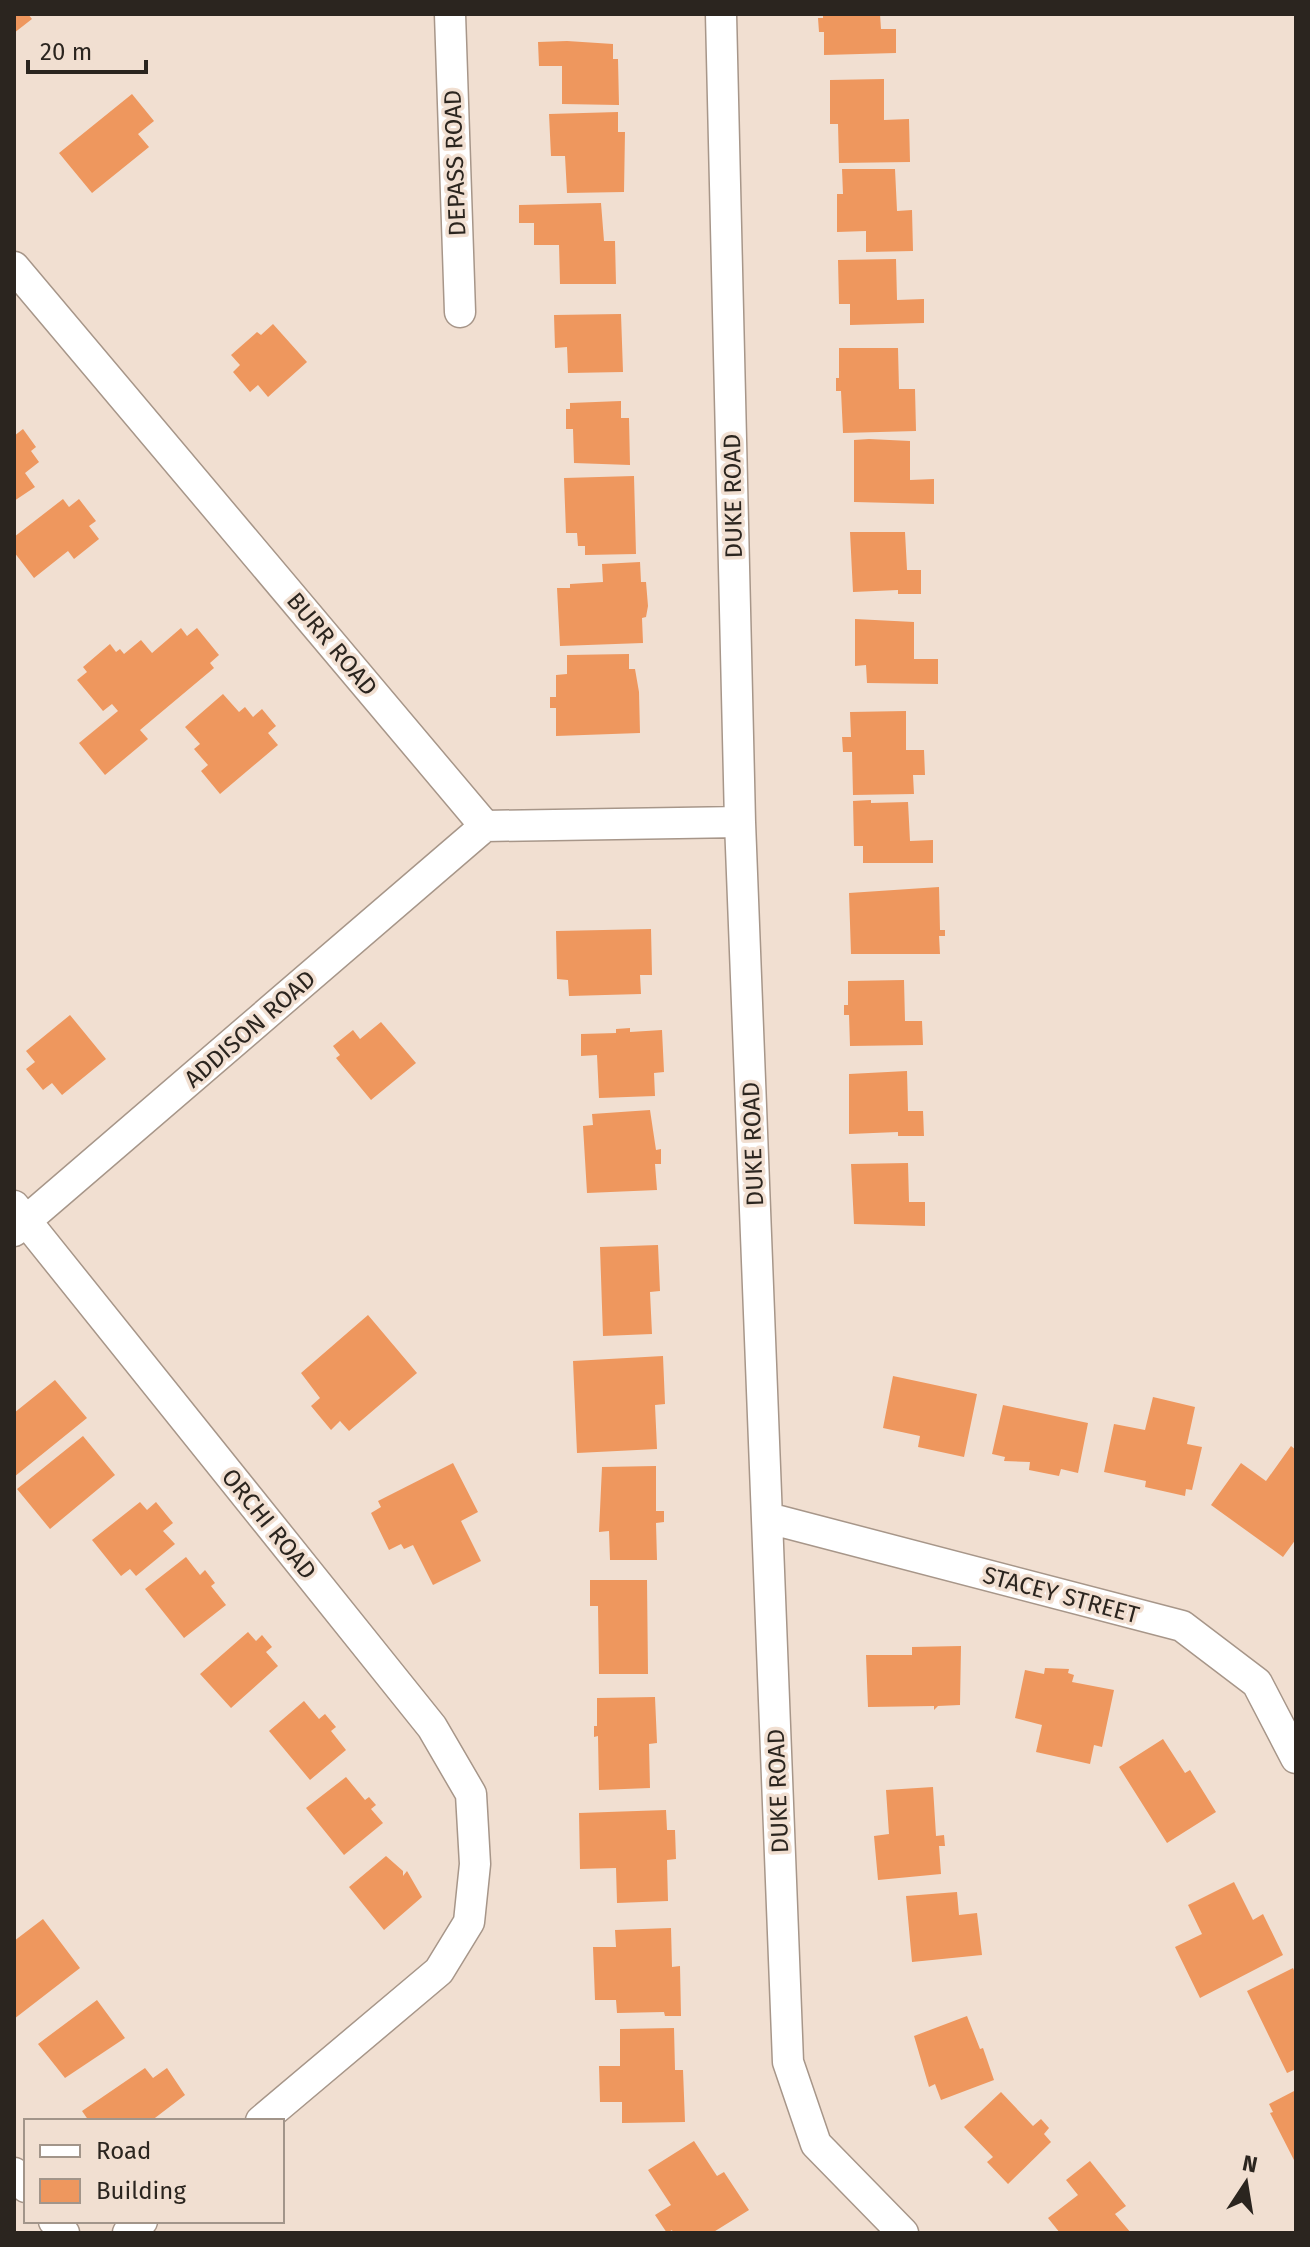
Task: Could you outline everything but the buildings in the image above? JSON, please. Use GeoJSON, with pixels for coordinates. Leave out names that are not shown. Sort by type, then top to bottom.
{"type":"FeatureCollection","features":[{"type":"Feature","properties":{"kind":"street","name":"DEPASS ROAD"},"geometry":{"type":"LineString","coordinates":[[450,14],[460,312]]}},
{"type":"Feature","properties":{"kind":"street","name":"DUKE ROAD"},"geometry":{"type":"LineString","coordinates":[[721,14],[740,822],[788,2062],[816,2144],[903,2233]]}},
{"type":"Feature","properties":{"kind":"street","name":"BURR ROAD"},"geometry":{"type":"LineString","coordinates":[[14,267],[485,826]]}},
{"type":"Feature","properties":{"kind":"street"},"geometry":{"type":"LineString","coordinates":[[485,826],[740,822]]}},
{"type":"Feature","properties":{"kind":"street","name":"ADDISON ROAD"},"geometry":{"type":"LineString","coordinates":[[18,1219],[485,826]]}},
{"type":"Feature","properties":{"kind":"street","name":"ORCHI ROAD"},"geometry":{"type":"LineString","coordinates":[[18,1219],[432,1727],[471,1794],[475,1864],[469,1922],[439,1971],[263,2119]]}},
{"type":"Feature","properties":{"kind":"street","name":"STACEY STREET"},"geometry":{"type":"LineString","coordinates":[[768,1518],[1182,1626],[1257,1683],[1296,1758]]}}]}
